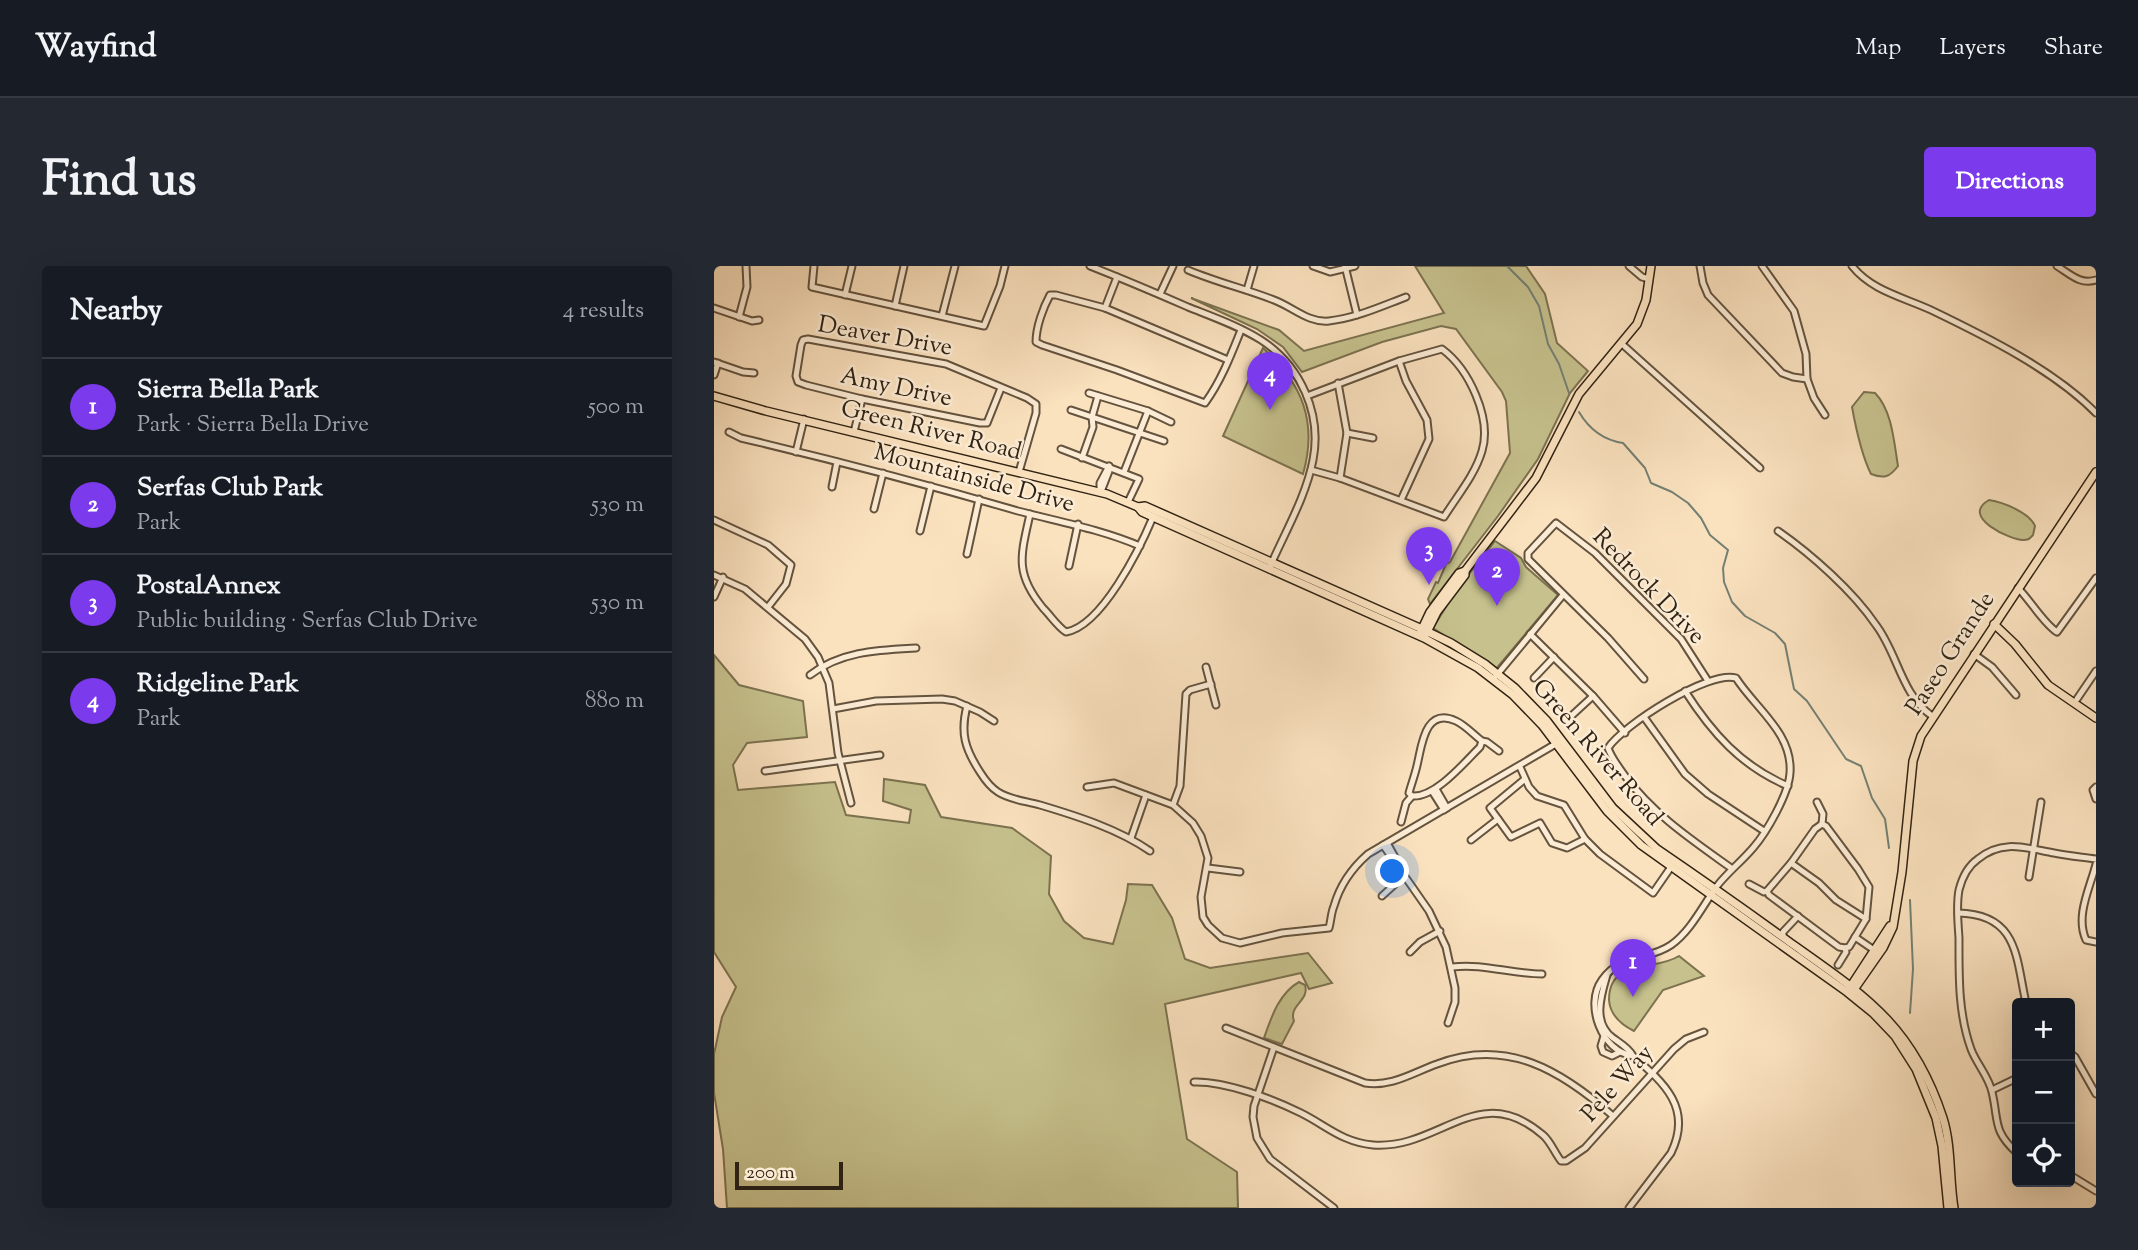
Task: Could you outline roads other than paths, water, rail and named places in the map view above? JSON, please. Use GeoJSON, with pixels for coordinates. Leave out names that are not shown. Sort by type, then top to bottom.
{"type":"FeatureCollection","features":[{"type":"Feature","properties":{"kind":"main road"},"geometry":{"type":"LineString","coordinates":[[1423,633],[1465,575],[1465,571],[1536,478],[1579,394],[1622,344],[1640,317],[1651,266]]}},
{"type":"Feature","properties":{"kind":"main road","name":"Green River Road"},"geometry":{"type":"LineString","coordinates":[[714,396],[1100,492],[1423,633],[1496,676],[1559,742],[1640,835],[1740,916],[1851,990]]}},
{"type":"Feature","properties":{"kind":"main road","name":"Paseo Grande"},"geometry":{"type":"LineString","coordinates":[[1851,990],[1887,941],[1899,896],[1913,761],[1921,736],[2018,587],[2095,477]]}},
{"type":"Feature","properties":{"kind":"main road","name":"Green River Road"},"geometry":{"type":"LineString","coordinates":[[1138,507],[1145,506],[1212,540]]}},
{"type":"Feature","properties":{"kind":"main road"},"geometry":{"type":"LineString","coordinates":[[1153,517],[1165,515]]}},
{"type":"Feature","properties":{"kind":"main road"},"geometry":{"type":"LineString","coordinates":[[1994,624],[2015,644],[2040,677],[2096,713]]}},
{"type":"Feature","properties":{"kind":"main road"},"geometry":{"type":"LineString","coordinates":[[2076,701],[2096,718]]}},
{"type":"Feature","properties":{"kind":"main road","name":"Green River Road"},"geometry":{"type":"LineString","coordinates":[[1559,742],[1597,799],[1623,828],[1671,867],[1782,937],[1851,990]]}},
{"type":"Feature","properties":{"kind":"main road"},"geometry":{"type":"LineString","coordinates":[[1740,916],[1756,923],[1777,938],[1782,937]]}},
{"type":"Feature","properties":{"kind":"main road","name":"Paseo Grande"},"geometry":{"type":"LineString","coordinates":[[1851,990],[1892,922]]}},
{"type":"Feature","properties":{"kind":"main road"},"geometry":{"type":"LineString","coordinates":[[1851,990],[1895,1036],[1916,1069],[1931,1102],[1942,1146],[1948,1208]]}},
{"type":"Feature","properties":{"kind":"main road"},"geometry":{"type":"LineString","coordinates":[[1851,990],[1881,1011],[1905,1041],[1928,1079],[1946,1128],[1954,1208]]}},
{"type":"Feature","properties":{"kind":"street"},"geometry":{"type":"LineString","coordinates":[[739,317],[747,287],[746,266]]}},
{"type":"Feature","properties":{"kind":"street"},"geometry":{"type":"LineString","coordinates":[[814,266],[812,287],[984,326],[1005,266]]}},
{"type":"Feature","properties":{"kind":"street"},"geometry":{"type":"LineString","coordinates":[[845,295],[852,266]]}},
{"type":"Feature","properties":{"kind":"street"},"geometry":{"type":"LineString","coordinates":[[895,306],[904,266]]}},
{"type":"Feature","properties":{"kind":"street"},"geometry":{"type":"LineString","coordinates":[[942,316],[955,266]]}},
{"type":"Feature","properties":{"kind":"street"},"geometry":{"type":"LineString","coordinates":[[1090,266],[1259,339],[1282,356],[1298,377],[1307,396],[1315,435],[1311,470],[1270,566]]}},
{"type":"Feature","properties":{"kind":"street"},"geometry":{"type":"LineString","coordinates":[[1247,290],[1254,266]]}},
{"type":"Feature","properties":{"kind":"street"},"geometry":{"type":"LineString","coordinates":[[1313,266],[1330,272],[1355,266]]}},
{"type":"Feature","properties":{"kind":"street"},"geometry":{"type":"LineString","coordinates":[[1629,266],[1642,277],[1649,279]]}},
{"type":"Feature","properties":{"kind":"street"},"geometry":{"type":"LineString","coordinates":[[1700,266],[1708,295],[1733,322],[1782,373],[1807,379]]}},
{"type":"Feature","properties":{"kind":"street"},"geometry":{"type":"LineString","coordinates":[[1762,266],[1794,311],[1806,354],[1807,379],[1814,398],[1825,415]]}},
{"type":"Feature","properties":{"kind":"street"},"geometry":{"type":"LineString","coordinates":[[1852,266],[1872,285],[1908,299],[1993,340],[2072,391],[2096,413]]}},
{"type":"Feature","properties":{"kind":"street"},"geometry":{"type":"LineString","coordinates":[[2057,266],[2078,280],[2096,280]]}},
{"type":"Feature","properties":{"kind":"street"},"geometry":{"type":"LineString","coordinates":[[1160,295],[1170,267]]}},
{"type":"Feature","properties":{"kind":"street"},"geometry":{"type":"LineString","coordinates":[[1345,268],[1357,315]]}},
{"type":"Feature","properties":{"kind":"street"},"geometry":{"type":"LineString","coordinates":[[1188,270],[1215,282],[1278,301],[1306,317],[1327,321],[1357,315],[1406,297]]}},
{"type":"Feature","properties":{"kind":"street"},"geometry":{"type":"LineString","coordinates":[[1105,308],[1117,277]]}},
{"type":"Feature","properties":{"kind":"street"},"geometry":{"type":"LineString","coordinates":[[1228,360],[1105,308],[1051,295],[1035,342],[1205,403],[1214,391],[1228,360],[1241,330]]}},
{"type":"Feature","properties":{"kind":"street"},"geometry":{"type":"LineString","coordinates":[[714,308],[752,321],[759,320]]}},
{"type":"Feature","properties":{"kind":"street","name":"Deaver Drive"},"geometry":{"type":"LineString","coordinates":[[798,382],[796,376],[803,340],[808,339],[946,363],[1036,404],[1036,413],[1019,472]]}},
{"type":"Feature","properties":{"kind":"street"},"geometry":{"type":"LineString","coordinates":[[1622,344],[1760,468]]}},
{"type":"Feature","properties":{"kind":"street"},"geometry":{"type":"LineString","coordinates":[[1307,396],[1399,361],[1442,349],[1451,355],[1474,390],[1481,407],[1483,439],[1483,448],[1476,466],[1444,517],[1340,478],[1311,470]]}},
{"type":"Feature","properties":{"kind":"street"},"geometry":{"type":"LineString","coordinates":[[1399,361],[1406,382],[1427,420],[1429,439],[1401,500]]}},
{"type":"Feature","properties":{"kind":"street"},"geometry":{"type":"LineString","coordinates":[[714,375],[716,363],[754,373]]}},
{"type":"Feature","properties":{"kind":"street","name":"Amy Drive"},"geometry":{"type":"LineString","coordinates":[[798,382],[862,399],[987,423],[1001,388]]}},
{"type":"Feature","properties":{"kind":"street"},"geometry":{"type":"LineString","coordinates":[[1338,383],[1347,433],[1340,478]]}},
{"type":"Feature","properties":{"kind":"street"},"geometry":{"type":"LineString","coordinates":[[1089,393],[1148,411],[1171,422]]}},
{"type":"Feature","properties":{"kind":"street"},"geometry":{"type":"LineString","coordinates":[[1082,458],[1093,427],[1092,417],[1098,396]]}},
{"type":"Feature","properties":{"kind":"street"},"geometry":{"type":"LineString","coordinates":[[854,432],[862,399]]}},
{"type":"Feature","properties":{"kind":"street"},"geometry":{"type":"LineString","coordinates":[[1072,410],[1164,441]]}},
{"type":"Feature","properties":{"kind":"street"},"geometry":{"type":"LineString","coordinates":[[1124,472],[1148,411]]}},
{"type":"Feature","properties":{"kind":"street"},"geometry":{"type":"LineString","coordinates":[[796,452],[804,419]]}},
{"type":"Feature","properties":{"kind":"street","name":"Mountainside Drive"},"geometry":{"type":"LineString","coordinates":[[729,432],[741,438],[931,485],[1030,514],[1078,524],[1140,547]]}},
{"type":"Feature","properties":{"kind":"street"},"geometry":{"type":"LineString","coordinates":[[1347,433],[1373,438]]}},
{"type":"Feature","properties":{"kind":"street"},"geometry":{"type":"LineString","coordinates":[[1061,449],[1139,479],[1128,502]]}},
{"type":"Feature","properties":{"kind":"street"},"geometry":{"type":"LineString","coordinates":[[832,487],[837,462]]}},
{"type":"Feature","properties":{"kind":"street"},"geometry":{"type":"LineString","coordinates":[[1100,492],[1109,466]]}},
{"type":"Feature","properties":{"kind":"street"},"geometry":{"type":"LineString","coordinates":[[874,509],[883,473]]}},
{"type":"Feature","properties":{"kind":"street"},"geometry":{"type":"LineString","coordinates":[[920,531],[931,485]]}},
{"type":"Feature","properties":{"kind":"street"},"geometry":{"type":"LineString","coordinates":[[967,554],[979,499]]}},
{"type":"Feature","properties":{"kind":"street"},"geometry":{"type":"LineString","coordinates":[[1030,514],[1021,552],[1022,571],[1031,593],[1066,632],[1084,624],[1093,616],[1140,547],[1153,517]]}},
{"type":"Feature","properties":{"kind":"street"},"geometry":{"type":"LineString","coordinates":[[714,520],[768,545],[791,565],[786,584],[768,607]]}},
{"type":"Feature","properties":{"kind":"street","name":"Redrock Drive"},"geometry":{"type":"LineString","coordinates":[[1563,594],[1528,559],[1528,554],[1556,523],[1595,553],[1681,639],[1708,681]]}},
{"type":"Feature","properties":{"kind":"street"},"geometry":{"type":"LineString","coordinates":[[1069,566],[1078,524]]}},
{"type":"Feature","properties":{"kind":"street"},"geometry":{"type":"LineString","coordinates":[[1779,531],[1810,554],[1876,625],[1914,700],[1932,716]]}},
{"type":"Feature","properties":{"kind":"street"},"geometry":{"type":"LineString","coordinates":[[714,575],[745,589],[768,607],[805,639],[823,667],[829,683],[840,761],[851,803]]}},
{"type":"Feature","properties":{"kind":"street"},"geometry":{"type":"LineString","coordinates":[[714,597],[723,578]]}},
{"type":"Feature","properties":{"kind":"street"},"geometry":{"type":"LineString","coordinates":[[2018,587],[2057,632],[2096,578]]}},
{"type":"Feature","properties":{"kind":"street"},"geometry":{"type":"LineString","coordinates":[[1496,676],[1563,594],[1608,638],[1644,679]]}},
{"type":"Feature","properties":{"kind":"street"},"geometry":{"type":"LineString","coordinates":[[1530,634],[1593,696],[1625,733]]}},
{"type":"Feature","properties":{"kind":"street"},"geometry":{"type":"LineString","coordinates":[[810,676],[823,667],[861,653],[916,648]]}},
{"type":"Feature","properties":{"kind":"street"},"geometry":{"type":"LineString","coordinates":[[1974,654],[1992,667],[2016,695]]}},
{"type":"Feature","properties":{"kind":"street"},"geometry":{"type":"LineString","coordinates":[[1534,678],[1554,657]]}},
{"type":"Feature","properties":{"kind":"street"},"geometry":{"type":"LineString","coordinates":[[1206,667],[1216,705]]}},
{"type":"Feature","properties":{"kind":"street"},"geometry":{"type":"LineString","coordinates":[[2076,701],[2096,671]]}},
{"type":"Feature","properties":{"kind":"street"},"geometry":{"type":"LineString","coordinates":[[1622,1049],[1614,1048],[1604,1036],[1597,1019],[1595,1004],[1601,981],[1627,960],[1665,949],[1674,943],[1731,868],[1752,849],[1788,786],[1790,759],[1775,727],[1736,678],[1732,677],[1708,681],[1685,691],[1644,718],[1608,748],[1615,763],[1642,799],[1672,827],[1731,868]]}},
{"type":"Feature","properties":{"kind":"street"},"geometry":{"type":"LineString","coordinates":[[1173,805],[1181,777],[1185,694],[1211,684]]}},
{"type":"Feature","properties":{"kind":"street"},"geometry":{"type":"LineString","coordinates":[[1685,691],[1708,724],[1732,751],[1763,776],[1788,786]]}},
{"type":"Feature","properties":{"kind":"street"},"geometry":{"type":"LineString","coordinates":[[1568,719],[1593,696]]}},
{"type":"Feature","properties":{"kind":"street"},"geometry":{"type":"LineString","coordinates":[[833,709],[876,701],[942,699],[967,706],[994,721]]}},
{"type":"Feature","properties":{"kind":"street"},"geometry":{"type":"LineString","coordinates":[[967,706],[962,724],[964,741],[971,759],[992,788],[1012,799],[1049,808],[1131,838],[1150,851]]}},
{"type":"Feature","properties":{"kind":"street"},"geometry":{"type":"LineString","coordinates":[[1644,718],[1685,774],[1708,794],[1764,831]]}},
{"type":"Feature","properties":{"kind":"street"},"geometry":{"type":"LineString","coordinates":[[1412,796],[1409,793],[1422,735],[1429,726],[1439,720],[1457,721],[1499,751]]}},
{"type":"Feature","properties":{"kind":"street"},"geometry":{"type":"LineString","coordinates":[[1401,822],[1405,803],[1412,796],[1434,790],[1480,747],[1482,741]]}},
{"type":"Feature","properties":{"kind":"street"},"geometry":{"type":"LineString","coordinates":[[1087,787],[1114,783],[1173,805],[1193,822],[1206,849],[1208,868],[1201,907],[1208,925],[1230,942],[1250,942],[1282,933],[1329,928],[1338,895],[1351,872],[1368,854],[1559,742]]}},
{"type":"Feature","properties":{"kind":"street"},"geometry":{"type":"LineString","coordinates":[[765,771],[880,755]]}},
{"type":"Feature","properties":{"kind":"street"},"geometry":{"type":"LineString","coordinates":[[1520,767],[1536,796],[1564,805],[1585,839],[1600,854],[1653,893],[1671,867]]}},
{"type":"Feature","properties":{"kind":"street"},"geometry":{"type":"LineString","coordinates":[[1525,779],[1490,808],[1511,838],[1540,823],[1552,843],[1567,848],[1585,839]]}},
{"type":"Feature","properties":{"kind":"street"},"geometry":{"type":"LineString","coordinates":[[2096,787],[2093,790],[2096,799]]}},
{"type":"Feature","properties":{"kind":"street"},"geometry":{"type":"LineString","coordinates":[[1434,790],[1445,809]]}},
{"type":"Feature","properties":{"kind":"street"},"geometry":{"type":"LineString","coordinates":[[1131,838],[1146,794]]}},
{"type":"Feature","properties":{"kind":"street"},"geometry":{"type":"LineString","coordinates":[[1749,884],[1763,892],[1767,891],[1791,863],[1815,829],[1822,824],[1823,814],[1817,802]]}},
{"type":"Feature","properties":{"kind":"street"},"geometry":{"type":"LineString","coordinates":[[2029,877],[2041,802]]}},
{"type":"Feature","properties":{"kind":"street"},"geometry":{"type":"LineString","coordinates":[[1471,840],[1498,819]]}},
{"type":"Feature","properties":{"kind":"street"},"geometry":{"type":"LineString","coordinates":[[1822,824],[1867,880],[1869,892],[1866,919],[1845,948],[1846,952],[1838,965]]}},
{"type":"Feature","properties":{"kind":"street"},"geometry":{"type":"LineString","coordinates":[[1385,844],[1392,862],[1425,904],[1440,931],[1452,967],[1455,1002],[1448,1023]]}},
{"type":"Feature","properties":{"kind":"street"},"geometry":{"type":"LineString","coordinates":[[2012,1147],[1998,1130],[1992,1090],[1971,1048],[1961,1009],[1958,913],[1961,884],[1976,860],[2004,846],[2034,847],[2096,862],[2082,918],[2082,933],[2086,940],[2096,942]]}},
{"type":"Feature","properties":{"kind":"street"},"geometry":{"type":"LineString","coordinates":[[1791,863],[1819,883],[1836,900],[1866,919]]}},
{"type":"Feature","properties":{"kind":"street"},"geometry":{"type":"LineString","coordinates":[[1208,868],[1240,872]]}},
{"type":"Feature","properties":{"kind":"street"},"geometry":{"type":"LineString","coordinates":[[1382,896],[1404,876]]}},
{"type":"Feature","properties":{"kind":"street"},"geometry":{"type":"LineString","coordinates":[[1767,891],[1839,947],[1845,948]]}},
{"type":"Feature","properties":{"kind":"street"},"geometry":{"type":"LineString","coordinates":[[1958,913],[1987,919],[2007,936],[2018,957],[2025,998]]}},
{"type":"Feature","properties":{"kind":"street"},"geometry":{"type":"LineString","coordinates":[[1788,928],[1798,916]]}},
{"type":"Feature","properties":{"kind":"street"},"geometry":{"type":"LineString","coordinates":[[1410,952],[1420,942],[1440,931]]}},
{"type":"Feature","properties":{"kind":"street"},"geometry":{"type":"LineString","coordinates":[[1855,937],[1874,950]]}},
{"type":"Feature","properties":{"kind":"street"},"geometry":{"type":"LineString","coordinates":[[1452,967],[1484,965],[1520,974],[1542,974]]}},
{"type":"Feature","properties":{"kind":"street"},"geometry":{"type":"LineString","coordinates":[[1608,974],[1600,998],[1602,1020],[1622,1049],[1662,1083],[1674,1099],[1678,1112],[1678,1134],[1671,1153],[1629,1208]]}},
{"type":"Feature","properties":{"kind":"street"},"geometry":{"type":"LineString","coordinates":[[1226,1028],[1365,1083],[1377,1085],[1456,1058],[1485,1054],[1514,1057],[1540,1066],[1576,1085],[1613,1116]]}},
{"type":"Feature","properties":{"kind":"street","name":"Pele Way"},"geometry":{"type":"LineString","coordinates":[[1257,1096],[1302,1114],[1340,1137],[1374,1145],[1408,1142],[1483,1112],[1504,1114],[1545,1136],[1561,1161],[1566,1161],[1585,1148],[1686,1039],[1704,1032]]}},
{"type":"Feature","properties":{"kind":"street"},"geometry":{"type":"LineString","coordinates":[[1604,1036],[1601,1046],[1607,1056],[1612,1056],[1622,1049]]}},
{"type":"Feature","properties":{"kind":"street"},"geometry":{"type":"LineString","coordinates":[[1275,1047],[1257,1096],[1253,1117],[1257,1138],[1270,1159],[1334,1208]]}},
{"type":"Feature","properties":{"kind":"street"},"geometry":{"type":"LineString","coordinates":[[2075,1061],[2096,1094]]}},
{"type":"Feature","properties":{"kind":"street"},"geometry":{"type":"LineString","coordinates":[[1992,1090],[2012,1080]]}},
{"type":"Feature","properties":{"kind":"street"},"geometry":{"type":"LineString","coordinates":[[1194,1082],[1207,1082],[1257,1096]]}},
{"type":"Feature","properties":{"kind":"street"},"geometry":{"type":"LineString","coordinates":[[2075,1178],[2096,1191]]}},
{"type":"Feature","properties":{"kind":"waterway"},"geometry":{"type":"LineString","coordinates":[[1507,266],[1528,287],[1539,306],[1548,344],[1559,364],[1569,393]]}},
{"type":"Feature","properties":{"kind":"waterway"},"geometry":{"type":"LineString","coordinates":[[1579,412],[1597,433],[1623,443],[1645,468],[1651,483],[1688,503],[1701,518],[1710,535],[1728,550],[1723,568],[1724,582],[1732,602],[1745,616],[1775,633],[1785,644],[1794,689],[1807,701],[1846,759],[1861,766],[1872,798],[1885,819],[1889,848]]}},
{"type":"Feature","properties":{"kind":"waterway"},"geometry":{"type":"LineString","coordinates":[[1910,900],[1913,969],[1910,1013]]}},
{"type":"Feature","properties":{"kind":"place","name":"Ridgeline Park"},"geometry":{"type":"Point","coordinates":[1270,410]}},
{"type":"Feature","properties":{"kind":"place","name":"PostalAnnex"},"geometry":{"type":"Point","coordinates":[1429,585]}},
{"type":"Feature","properties":{"kind":"place","name":"Serfas Club Park"},"geometry":{"type":"Point","coordinates":[1497,606]}},
{"type":"Feature","properties":{"kind":"place","name":"Sierra Bella Park"},"geometry":{"type":"Point","coordinates":[1633,997]}}]}
